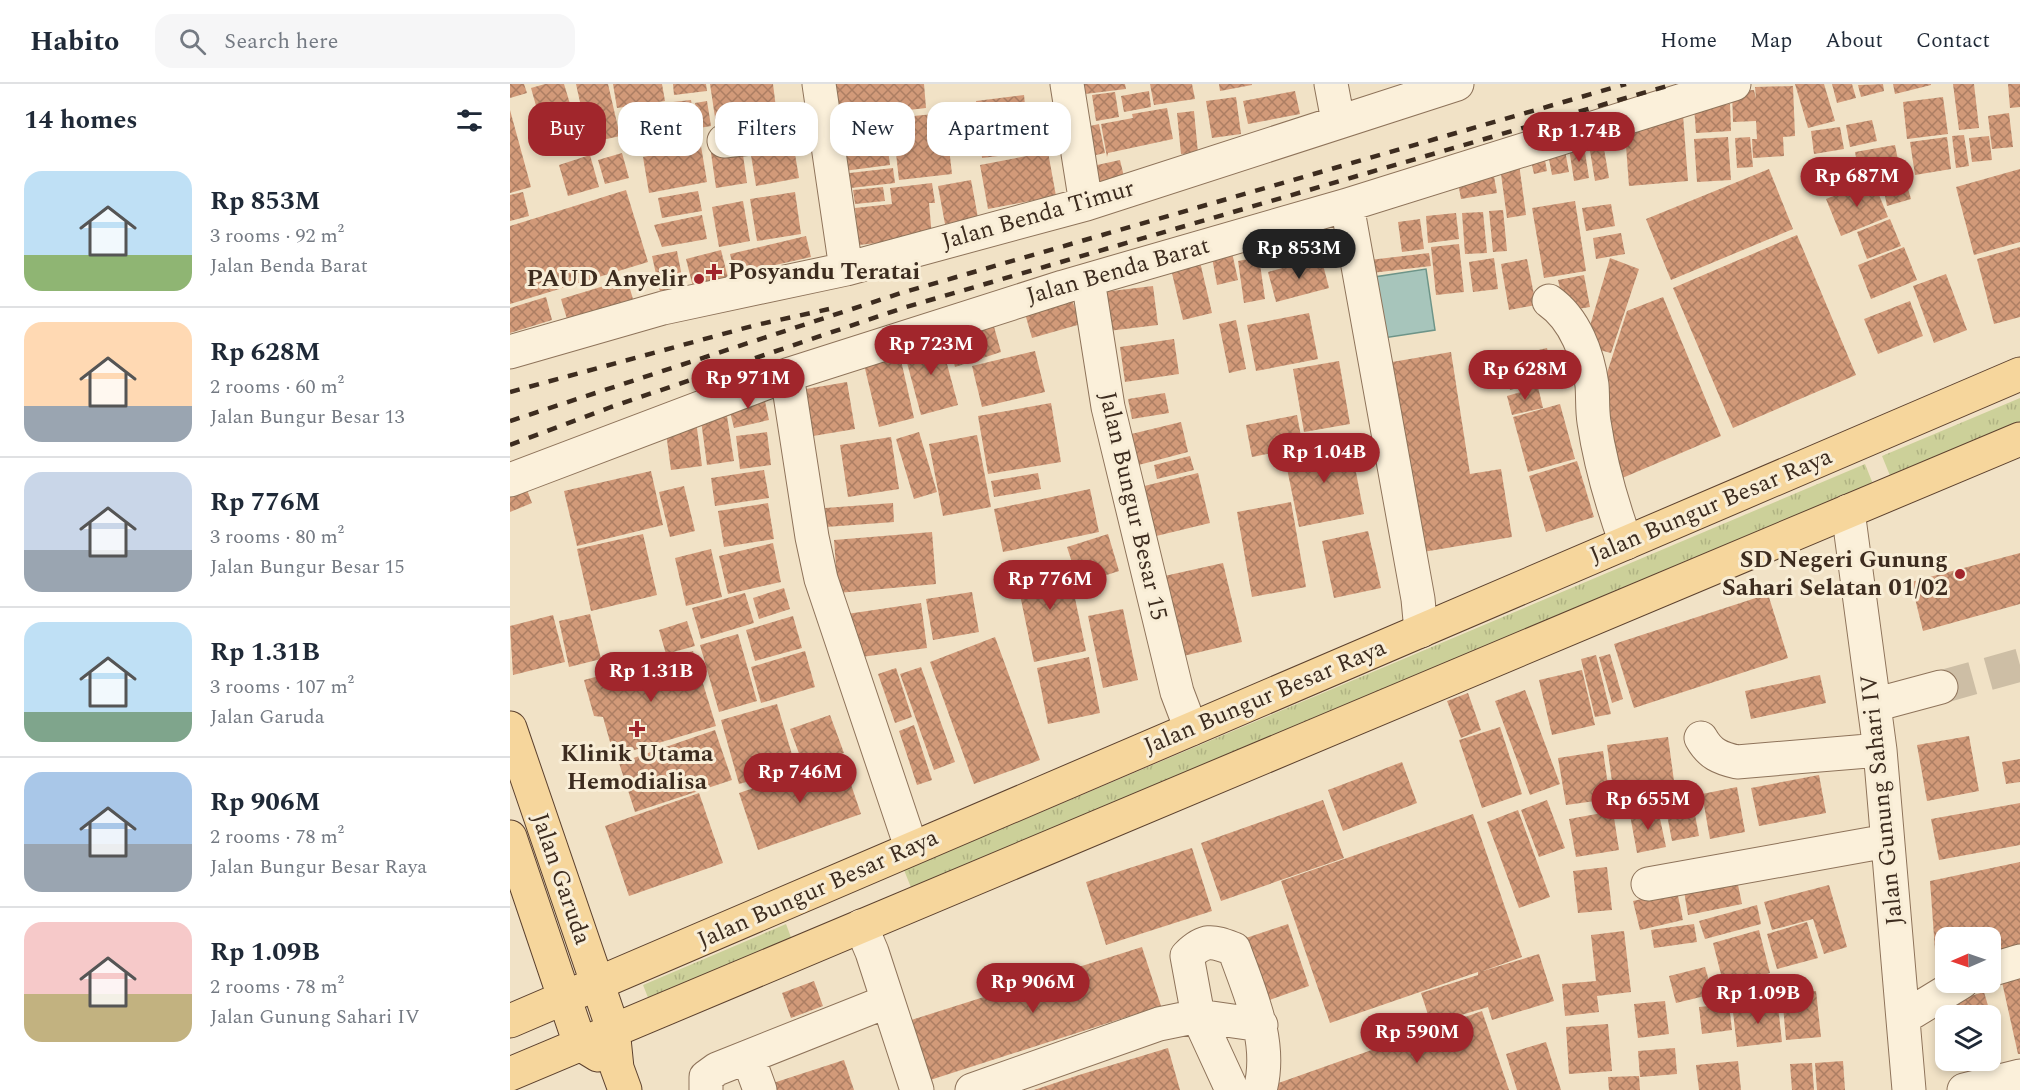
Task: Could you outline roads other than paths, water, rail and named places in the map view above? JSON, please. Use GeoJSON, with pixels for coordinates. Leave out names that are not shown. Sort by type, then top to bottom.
{"type":"FeatureCollection","features":[{"type":"Feature","properties":{"kind":"main road","name":"Jalan Bungur Besar Raya"},"geometry":{"type":"LineString","coordinates":[[510,1021],[2020,374]]}},
{"type":"Feature","properties":{"kind":"main road","name":"Jalan Bungur Besar Raya"},"geometry":{"type":"LineString","coordinates":[[510,1074],[2020,439]]}},
{"type":"Feature","properties":{"kind":"main road","name":"Jalan Garuda"},"geometry":{"type":"LineString","coordinates":[[510,728],[613,1029],[621,1079]]}},
{"type":"Feature","properties":{"kind":"main road","name":"Jalan Garuda"},"geometry":{"type":"LineString","coordinates":[[510,837],[580,1044]]}},
{"type":"Feature","properties":{"kind":"main road"},"geometry":{"type":"LineString","coordinates":[[846,878],[861,926]]}},
{"type":"Feature","properties":{"kind":"main road"},"geometry":{"type":"LineString","coordinates":[[580,1044],[621,1079]]}},
{"type":"Feature","properties":{"kind":"street"},"geometry":{"type":"LineString","coordinates":[[819,84],[846,269]]}},
{"type":"Feature","properties":{"kind":"street"},"geometry":{"type":"LineString","coordinates":[[1067,84],[1086,204]]}},
{"type":"Feature","properties":{"kind":"street"},"geometry":{"type":"LineString","coordinates":[[1331,84],[1338,121]]}},
{"type":"Feature","properties":{"kind":"street","name":"Jalan Benda Timur"},"geometry":{"type":"LineString","coordinates":[[510,352],[663,308],[846,269],[1086,204],[1456,84]]}},
{"type":"Feature","properties":{"kind":"street","name":"Jalan Benda Barat"},"geometry":{"type":"LineString","coordinates":[[510,480],[787,375],[1088,280],[1347,205],[1734,84]]}},
{"type":"Feature","properties":{"kind":"street"},"geometry":{"type":"LineString","coordinates":[[818,131],[825,130]]}},
{"type":"Feature","properties":{"kind":"street"},"geometry":{"type":"LineString","coordinates":[[1347,205],[1418,599],[1421,631]]}},
{"type":"Feature","properties":{"kind":"street","name":"Jalan Bungur Besar 15"},"geometry":{"type":"LineString","coordinates":[[1088,280],[1114,434],[1177,692],[1191,729]]}},
{"type":"Feature","properties":{"kind":"street"},"geometry":{"type":"LineString","coordinates":[[1549,301],[1558,307],[1576,332],[1590,373],[1594,421],[1615,514],[1626,543]]}},
{"type":"Feature","properties":{"kind":"street"},"geometry":{"type":"LineString","coordinates":[[787,375],[812,537],[822,579],[911,848]]}},
{"type":"Feature","properties":{"kind":"street","name":"Jalan Gunung Sahari IV"},"geometry":{"type":"LineString","coordinates":[[1848,511],[1880,750],[1909,1090]]}},
{"type":"Feature","properties":{"kind":"street"},"geometry":{"type":"LineString","coordinates":[[1874,705],[1941,687]]}},
{"type":"Feature","properties":{"kind":"street"},"geometry":{"type":"LineString","coordinates":[[1701,738],[1707,749],[1716,756],[1737,762],[1880,750]]}},
{"type":"Feature","properties":{"kind":"street"},"geometry":{"type":"LineString","coordinates":[[1648,884],[1887,841]]}},
{"type":"Feature","properties":{"kind":"street"},"geometry":{"type":"LineString","coordinates":[[861,926],[917,1090]]}},
{"type":"Feature","properties":{"kind":"street"},"geometry":{"type":"LineString","coordinates":[[1232,1090],[1198,1016],[1187,956],[1198,945],[1213,941],[1233,949],[1261,1024],[1265,1071],[1260,1090]]}},
{"type":"Feature","properties":{"kind":"street"},"geometry":{"type":"LineString","coordinates":[[2001,967],[2020,961]]}},
{"type":"Feature","properties":{"kind":"street"},"geometry":{"type":"LineString","coordinates":[[1903,1018],[1944,993]]}},
{"type":"Feature","properties":{"kind":"street"},"geometry":{"type":"LineString","coordinates":[[706,1090],[706,1077],[717,1069],[888,1001]]}},
{"type":"Feature","properties":{"kind":"street"},"geometry":{"type":"LineString","coordinates":[[972,1090],[1158,1024],[1198,1016],[1261,1024]]}},
{"type":"Feature","properties":{"kind":"street"},"geometry":{"type":"LineString","coordinates":[[748,1057],[760,1090]]}},
{"type":"Feature","properties":{"kind":"street"},"geometry":{"type":"LineString","coordinates":[[1964,1090],[2020,1076]]}},
{"type":"Feature","properties":{"kind":"water"},"geometry":{"type":"Polygon","coordinates":[[[1426,269],[1435,330],[1377,339],[1368,278],[1426,269]]]}},
{"type":"Feature","properties":{"kind":"tunnel"},"geometry":{"type":"LineString","coordinates":[[1941,687],[2020,665]]}},
{"type":"Feature","properties":{"kind":"railway"},"geometry":{"type":"LineString","coordinates":[[510,421],[901,293],[1626,84]]}},
{"type":"Feature","properties":{"kind":"railway"},"geometry":{"type":"LineString","coordinates":[[510,445],[611,407],[906,307],[1674,84]]}},
{"type":"Feature","properties":{"kind":"railway"},"geometry":{"type":"LineString","coordinates":[[510,392],[756,325],[829,309]]}},
{"type":"Feature","properties":{"kind":"place","name":"Posyandu Teratai"},"geometry":{"type":"Point","coordinates":[714,272]}},
{"type":"Feature","properties":{"kind":"place","name":"PAUD Anyelir"},"geometry":{"type":"Point","coordinates":[699,279]}},
{"type":"Feature","properties":{"kind":"place","name":"SD Negeri Gunung Sahari Selatan 01/02"},"geometry":{"type":"Point","coordinates":[1960,574]}},
{"type":"Feature","properties":{"kind":"place","name":"Klinik Utama Hemodialisa"},"geometry":{"type":"Point","coordinates":[637,729]}}]}
